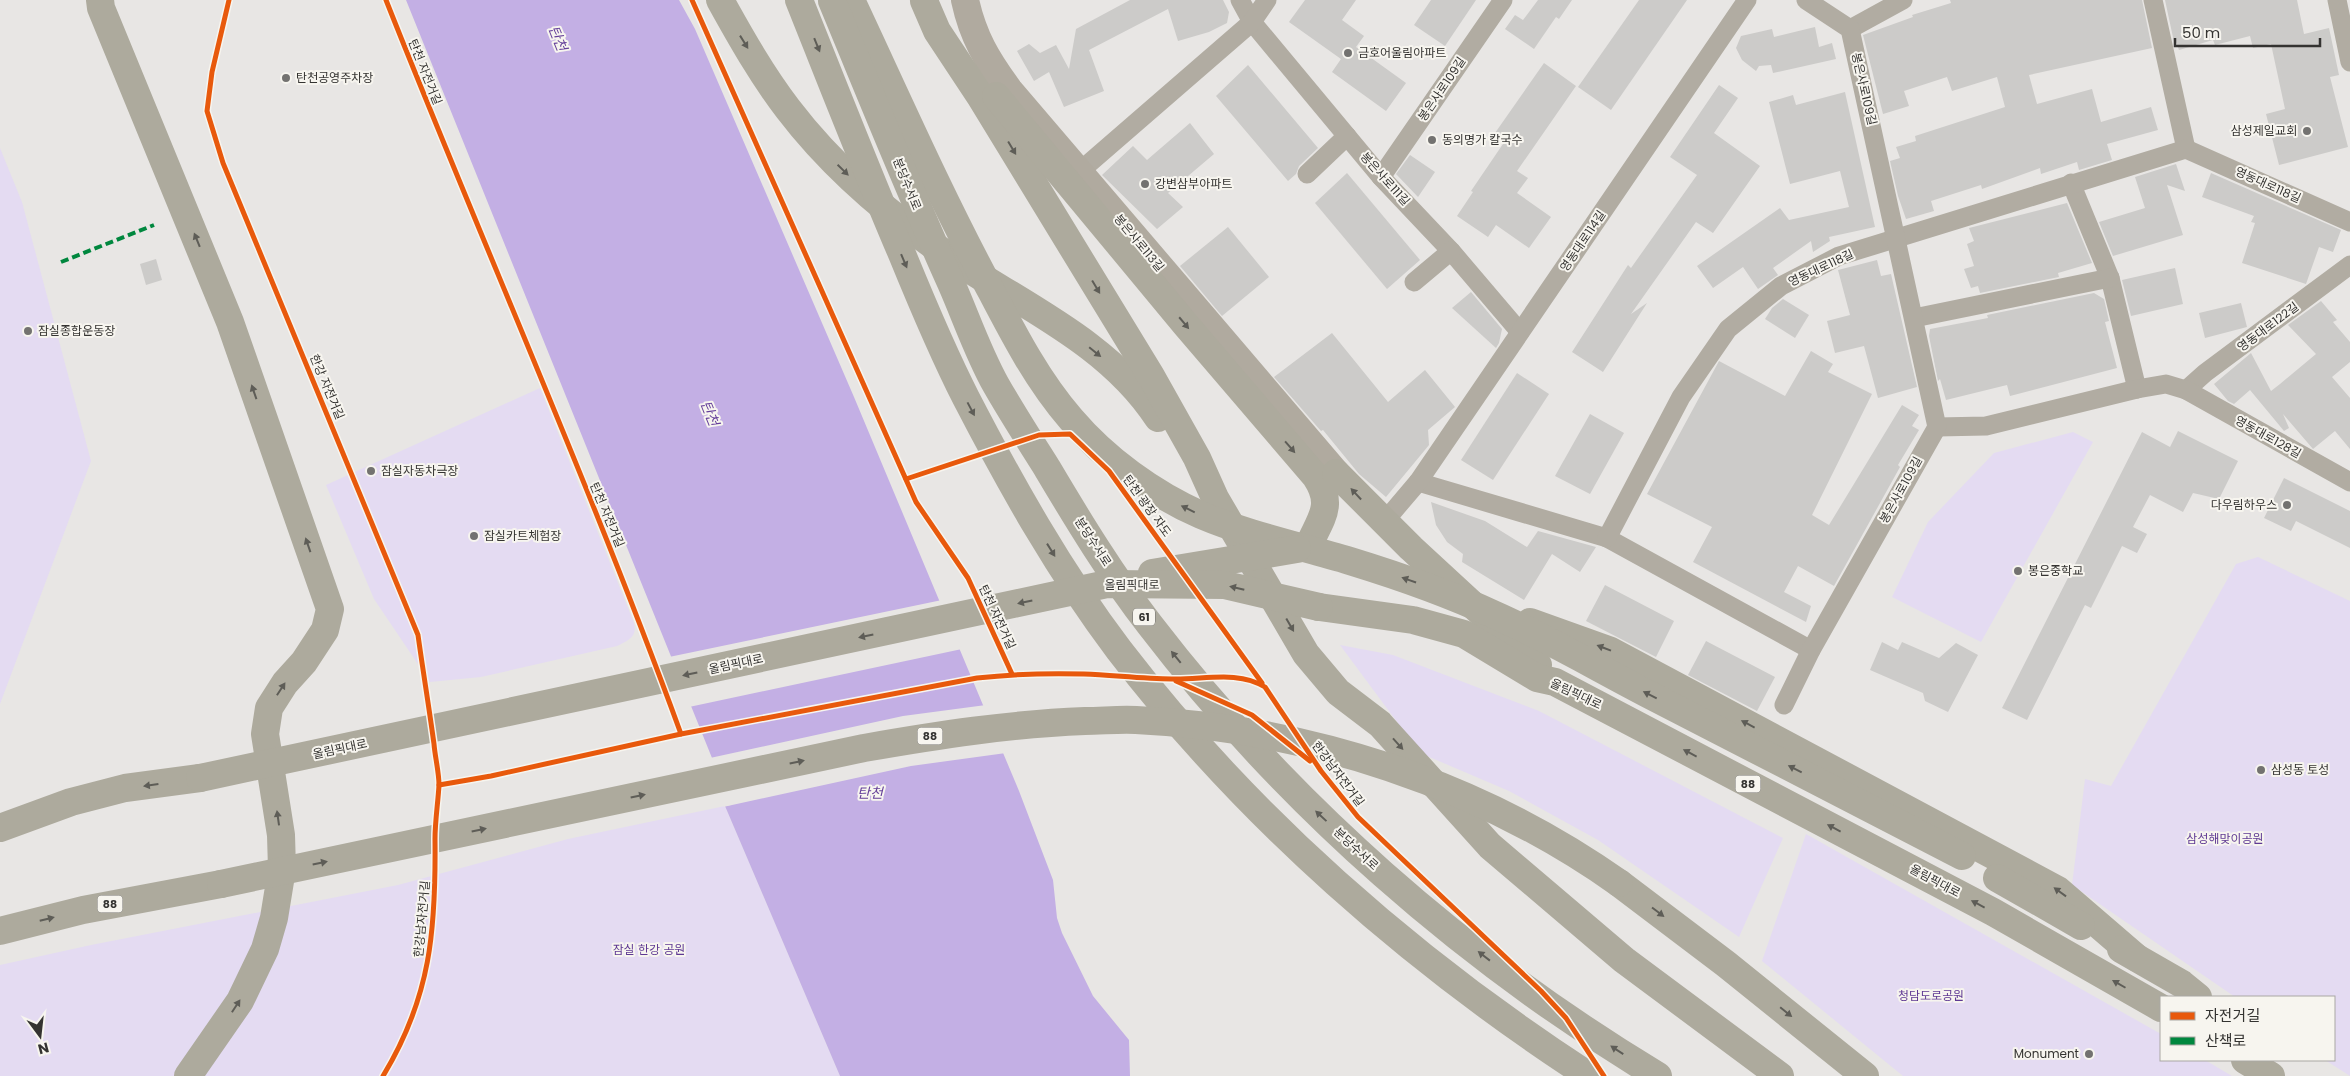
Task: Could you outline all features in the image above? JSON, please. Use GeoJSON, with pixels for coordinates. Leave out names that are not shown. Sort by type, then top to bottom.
{"type":"FeatureCollection","features":[{"type":"Feature","properties":{"kind":"highway"},"geometry":{"type":"LineString","coordinates":[[100,0],[101,8],[230,322],[330,609],[326,630],[304,662],[284,683],[269,708],[265,734],[280,826],[282,869],[274,918],[265,949],[240,1001],[188,1076]]}},
{"type":"Feature","properties":{"kind":"highway"},"geometry":{"type":"LineString","coordinates":[[720,0],[763,73],[788,110],[826,154],[904,224],[952,258],[1041,313],[1083,342],[1133,385],[1148,402],[1185,464],[1215,498]]}},
{"type":"Feature","properties":{"kind":"highway"},"geometry":{"type":"LineString","coordinates":[[799,0],[894,236],[950,367],[1037,527],[1073,585],[1117,647],[1197,746],[1290,841],[1386,926],[1486,1004],[1543,1046],[1589,1076]]}},
{"type":"Feature","properties":{"kind":"highway","name":"분당수서로"},"geometry":{"type":"LineString","coordinates":[[832,0],[921,217],[995,382],[1103,559],[1150,624],[1199,685],[1255,747],[1312,808],[1368,860],[1428,912],[1502,970],[1567,1018],[1658,1076]]}},
{"type":"Feature","properties":{"kind":"highway"},"geometry":{"type":"LineString","coordinates":[[851,0],[963,238],[1015,337],[1043,383],[1072,420],[1101,448],[1136,477],[1166,498],[1216,521],[1403,578],[1453,596],[1538,634],[1611,675],[1962,856],[2182,984],[2197,996]]}},
{"type":"Feature","properties":{"kind":"highway"},"geometry":{"type":"LineString","coordinates":[[924,1],[937,31],[980,96],[1151,376],[1198,458],[1215,498],[1306,654],[1338,692],[1380,724],[1490,846],[1624,960],[1780,1076]]}},
{"type":"Feature","properties":{"kind":"highway"},"geometry":{"type":"LineString","coordinates":[[924,1],[950,27],[989,87],[1024,131],[1316,477],[1326,497],[1326,509],[1308,547],[1168,570],[1107,584]]}},
{"type":"Feature","properties":{"kind":"highway"},"geometry":{"type":"LineString","coordinates":[[1336,473],[1384,522],[1555,682]]}},
{"type":"Feature","properties":{"kind":"highway","name":"올림픽대로"},"geometry":{"type":"LineString","coordinates":[[0,828],[89,797],[125,788],[200,778],[1107,584],[1225,585],[1319,607],[1413,620],[1464,634],[1537,678],[1555,682],[1993,912],[2160,1007]]}},
{"type":"Feature","properties":{"kind":"highway"},"geometry":{"type":"LineString","coordinates":[[1468,599],[1611,651],[2058,890],[2137,958]]}},
{"type":"Feature","properties":{"kind":"highway","name":"88"},"geometry":{"type":"LineString","coordinates":[[0,931],[83,910],[221,884],[908,740],[1004,726],[1135,720],[1177,723],[1317,745],[1388,766],[1521,822],[1581,856],[1619,883],[1726,964],[1864,1076]]}},
{"type":"Feature","properties":{"kind":"highway"},"geometry":{"type":"LineString","coordinates":[[2247,1061],[2272,1076]]}},
{"type":"Feature","properties":{"kind":"highway"},"geometry":{"type":"LineString","coordinates":[[2271,1061],[2288,1076]]}},
{"type":"Feature","properties":{"kind":"street","name":"봉은사로113길"},"geometry":{"type":"LineString","coordinates":[[965,0],[975,36],[986,58],[1009,90],[1336,473]]}},
{"type":"Feature","properties":{"kind":"street","name":"봉은사로111길"},"geometry":{"type":"LineString","coordinates":[[1240,0],[1252,22],[1382,177],[1452,251],[1520,332]]}},
{"type":"Feature","properties":{"kind":"street"},"geometry":{"type":"LineString","coordinates":[[1079,172],[1252,22],[1268,0]]}},
{"type":"Feature","properties":{"kind":"street","name":"봉은사로109길"},"geometry":{"type":"LineString","coordinates":[[1382,177],[1503,0]]}},
{"type":"Feature","properties":{"kind":"street","name":"영동대로114길"},"geometry":{"type":"LineString","coordinates":[[1384,522],[1418,482],[1748,0]]}},
{"type":"Feature","properties":{"kind":"street"},"geometry":{"type":"LineString","coordinates":[[1806,0],[1850,29],[1903,0]]}},
{"type":"Feature","properties":{"kind":"street"},"geometry":{"type":"LineString","coordinates":[[2153,0],[2186,149]]}},
{"type":"Feature","properties":{"kind":"street"},"geometry":{"type":"LineString","coordinates":[[2337,0],[2350,62]]}},
{"type":"Feature","properties":{"kind":"street","name":"봉은사로109길"},"geometry":{"type":"LineString","coordinates":[[1784,705],[1811,650],[1937,428],[1850,29]]}},
{"type":"Feature","properties":{"kind":"street"},"geometry":{"type":"LineString","coordinates":[[1307,174],[1348,136]]}},
{"type":"Feature","properties":{"kind":"street","name":"영동대로118길"},"geometry":{"type":"LineString","coordinates":[[1607,538],[1681,397],[1728,329],[1782,286],[1839,256],[2186,149],[2350,222]]}},
{"type":"Feature","properties":{"kind":"street"},"geometry":{"type":"LineString","coordinates":[[2071,183],[2110,278],[2137,388]]}},
{"type":"Feature","properties":{"kind":"street"},"geometry":{"type":"LineString","coordinates":[[1414,282],[1452,251]]}},
{"type":"Feature","properties":{"kind":"street","name":"영동대로122길"},"geometry":{"type":"LineString","coordinates":[[2186,390],[2205,373],[2350,265]]}},
{"type":"Feature","properties":{"kind":"street"},"geometry":{"type":"LineString","coordinates":[[1914,318],[2110,278]]}},
{"type":"Feature","properties":{"kind":"street","name":"영동대로128길"},"geometry":{"type":"LineString","coordinates":[[1937,428],[1986,426],[2137,388],[2166,384],[2186,390],[2350,482]]}},
{"type":"Feature","properties":{"kind":"street"},"geometry":{"type":"LineString","coordinates":[[1418,482],[1607,538],[1811,650]]}},
{"type":"Feature","properties":{"kind":"green space","name":"잠실종합운동장"},"geometry":{"type":"Polygon","coordinates":[[[0,148],[22,202],[91,461],[0,704],[0,148]]]}},
{"type":"Feature","properties":{"kind":"green space","name":"잠실카트체험장"},"geometry":{"type":"Polygon","coordinates":[[[540,388],[634,623],[633,635],[617,646],[481,677],[430,682],[374,599],[326,485],[540,388]]]}},
{"type":"Feature","properties":{"kind":"green space"},"geometry":{"type":"Polygon","coordinates":[[[2073,432],[2093,442],[1981,642],[1892,597],[1928,522],[1994,453],[2073,432]]]}},
{"type":"Feature","properties":{"kind":"green space","name":"삼성해맞이공원"},"geometry":{"type":"Polygon","coordinates":[[[2258,557],[2350,601],[2350,1076],[2327,1061],[2335,1061],[2335,996],[2234,996],[2072,885],[2085,779],[2111,786],[2236,564],[2258,557]]]}},
{"type":"Feature","properties":{"kind":"green space"},"geometry":{"type":"Polygon","coordinates":[[[1340,645],[1393,655],[1539,711],[1783,838],[1739,937],[1598,840],[1509,791],[1420,753],[1340,645]]]}},
{"type":"Feature","properties":{"kind":"green space","name":"잠실 한강 공원"},"geometry":{"type":"Polygon","coordinates":[[[725,806],[840,1076],[0,1076],[0,965],[91,945],[398,885],[568,839],[725,806]]]}},
{"type":"Feature","properties":{"kind":"green space","name":"청담도로공원"},"geometry":{"type":"Polygon","coordinates":[[[1806,834],[2160,1033],[2160,1061],[2207,1061],[2232,1076],[1903,1076],[1762,961],[1806,834]]]}},
{"type":"Feature","properties":{"kind":"water","name":"탄천"},"geometry":{"type":"Polygon","coordinates":[[[406,0],[679,0],[695,29],[854,397],[1019,791],[1053,880],[1057,918],[1062,933],[1093,996],[1129,1040],[1130,1076],[840,1076],[725,806],[731,805],[406,0]]]}},
{"type":"Feature","properties":{"kind":"pier"},"geometry":{"type":"Polygon","coordinates":[[[942,600],[962,649],[689,707],[669,657],[942,600]]]}},
{"type":"Feature","properties":{"kind":"pier"},"geometry":{"type":"Polygon","coordinates":[[[986,705],[1006,753],[911,766],[723,807],[728,803],[710,758],[903,716],[986,705]]]}},
{"type":"Feature","properties":{"kind":"building"},"geometry":{"type":"Polygon","coordinates":[[[1130,0],[1223,0],[1229,12],[1227,23],[1209,32],[1178,41],[1168,9],[1089,50],[1104,91],[1064,107],[1049,72],[1034,81],[1017,51],[1029,44],[1040,53],[1056,45],[1069,69],[1076,29],[1130,0]]]}},
{"type":"Feature","properties":{"kind":"building","name":"금호어울림아파트"},"geometry":{"type":"Polygon","coordinates":[[[1305,0],[1356,0],[1342,20],[1364,36],[1356,47],[1406,83],[1386,111],[1332,72],[1341,59],[1289,22],[1305,0]]]}},
{"type":"Feature","properties":{"kind":"building"},"geometry":{"type":"Polygon","coordinates":[[[1431,0],[1476,0],[1445,46],[1414,25],[1431,0]]]}},
{"type":"Feature","properties":{"kind":"building"},"geometry":{"type":"Polygon","coordinates":[[[1538,0],[1572,0],[1559,19],[1556,17],[1534,49],[1505,29],[1515,15],[1523,20],[1538,0]]]}},
{"type":"Feature","properties":{"kind":"building"},"geometry":{"type":"Polygon","coordinates":[[[1639,0],[1687,0],[1611,110],[1578,87],[1639,0]]]}},
{"type":"Feature","properties":{"kind":"building"},"geometry":{"type":"Polygon","coordinates":[[[1950,0],[2142,0],[2152,48],[2029,75],[2037,104],[2092,89],[2101,122],[2151,107],[2158,130],[2107,144],[2112,160],[2079,170],[2077,162],[2041,174],[2040,168],[1982,189],[1981,185],[1931,201],[1934,211],[1906,219],[1898,196],[1890,161],[1900,158],[1896,147],[1916,141],[1915,136],[2005,107],[1997,77],[1952,91],[1947,77],[1904,91],[1909,106],[1883,114],[1863,35],[1913,17],[1912,15],[1951,3],[1950,0]]]}},
{"type":"Feature","properties":{"kind":"building"},"geometry":{"type":"Polygon","coordinates":[[[2165,0],[2297,0],[2304,34],[2329,28],[2339,75],[2330,77],[2348,147],[2279,165],[2266,114],[2285,109],[2271,44],[2253,48],[2250,36],[2215,45],[2213,40],[2179,50],[2176,42],[2174,42],[2165,0]]]}},
{"type":"Feature","properties":{"kind":"building"},"geometry":{"type":"Polygon","coordinates":[[[1815,27],[1819,47],[1832,43],[1836,59],[1773,73],[1771,65],[1759,66],[1756,71],[1742,60],[1736,48],[1741,36],[1772,29],[1774,37],[1815,27]]]}},
{"type":"Feature","properties":{"kind":"building"},"geometry":{"type":"Polygon","coordinates":[[[1544,63],[1576,86],[1517,171],[1528,178],[1517,193],[1551,217],[1529,248],[1496,225],[1488,237],[1457,216],[1473,192],[1471,191],[1505,141],[1495,133],[1544,63]]]}},
{"type":"Feature","properties":{"kind":"building"},"geometry":{"type":"Polygon","coordinates":[[[1248,65],[1318,148],[1299,166],[1296,174],[1288,181],[1216,96],[1248,65]]]}},
{"type":"Feature","properties":{"kind":"building"},"geometry":{"type":"Polygon","coordinates":[[[1719,85],[1738,98],[1714,133],[1760,166],[1713,233],[1696,222],[1631,314],[1647,303],[1603,372],[1572,352],[1628,265],[1631,268],[1697,175],[1670,157],[1719,85]]]}},
{"type":"Feature","properties":{"kind":"building"},"geometry":{"type":"Polygon","coordinates":[[[1845,92],[1875,227],[1829,237],[1830,241],[1813,252],[1811,241],[1773,268],[1778,275],[1758,289],[1743,267],[1713,288],[1697,266],[1780,208],[1789,220],[1849,207],[1840,171],[1790,184],[1769,102],[1793,95],[1796,105],[1845,92]]]}},
{"type":"Feature","properties":{"kind":"building","name":"강변삼부아파트"},"geometry":{"type":"Polygon","coordinates":[[[1190,123],[1214,154],[1168,193],[1183,207],[1157,229],[1102,175],[1133,146],[1147,160],[1190,123]]]}},
{"type":"Feature","properties":{"kind":"building"},"geometry":{"type":"Polygon","coordinates":[[[1410,155],[1435,172],[1418,197],[1396,174],[1410,155]]]}},
{"type":"Feature","properties":{"kind":"building"},"geometry":{"type":"Polygon","coordinates":[[[2176,164],[2185,191],[2167,185],[2183,235],[2113,256],[2099,222],[2145,208],[2135,177],[2176,164]]]}},
{"type":"Feature","properties":{"kind":"building"},"geometry":{"type":"Polygon","coordinates":[[[1347,173],[1420,260],[1387,289],[1315,203],[1347,173]]]}},
{"type":"Feature","properties":{"kind":"building"},"geometry":{"type":"Polygon","coordinates":[[[2211,173],[2341,230],[2333,252],[2319,247],[2306,284],[2242,263],[2255,223],[2251,222],[2254,216],[2202,197],[2211,173]]]}},
{"type":"Feature","properties":{"kind":"building"},"geometry":{"type":"Polygon","coordinates":[[[2067,203],[2092,263],[2058,273],[2059,277],[1980,293],[1978,286],[1971,288],[1964,269],[1974,266],[1967,244],[1974,241],[1969,228],[2067,203]]]}},
{"type":"Feature","properties":{"kind":"building"},"geometry":{"type":"Polygon","coordinates":[[[1228,227],[1269,277],[1222,316],[1180,266],[1228,227]]]}},
{"type":"Feature","properties":{"kind":"building"},"geometry":{"type":"Polygon","coordinates":[[[156,259],[162,280],[146,285],[140,264],[156,259]]]}},
{"type":"Feature","properties":{"kind":"building"},"geometry":{"type":"Polygon","coordinates":[[[1877,260],[1881,276],[1891,274],[1917,387],[1878,398],[1864,346],[1835,353],[1827,321],[1850,315],[1838,270],[1877,260]]]}},
{"type":"Feature","properties":{"kind":"building"},"geometry":{"type":"Polygon","coordinates":[[[2175,268],[2183,304],[2131,316],[2122,280],[2175,268]]]}},
{"type":"Feature","properties":{"kind":"building"},"geometry":{"type":"Polygon","coordinates":[[[1471,292],[1502,329],[1496,348],[1452,308],[1471,292]]]}},
{"type":"Feature","properties":{"kind":"building"},"geometry":{"type":"Polygon","coordinates":[[[2094,293],[2104,299],[2109,321],[2105,322],[2117,368],[2010,396],[2007,385],[1946,400],[1940,379],[1938,381],[1929,336],[1930,329],[1988,318],[1987,315],[2094,293]]]}},
{"type":"Feature","properties":{"kind":"building"},"geometry":{"type":"Polygon","coordinates":[[[1783,299],[1809,315],[1795,338],[1765,319],[1772,308],[1783,299]]]}},
{"type":"Feature","properties":{"kind":"building"},"geometry":{"type":"Polygon","coordinates":[[[2321,301],[2337,320],[2333,322],[2350,342],[2350,362],[2332,377],[2350,398],[2350,449],[2335,431],[2313,449],[2283,414],[2289,428],[2284,431],[2250,390],[2234,404],[2228,401],[2214,384],[2251,353],[2271,391],[2316,354],[2288,325],[2321,301]]]}},
{"type":"Feature","properties":{"kind":"building"},"geometry":{"type":"Polygon","coordinates":[[[2241,303],[2247,327],[2205,338],[2199,313],[2241,303]]]}},
{"type":"Feature","properties":{"kind":"building"},"geometry":{"type":"Polygon","coordinates":[[[1332,333],[1388,402],[1425,370],[1455,407],[1428,430],[1429,445],[1386,497],[1359,474],[1323,430],[1321,431],[1274,377],[1332,333]]]}},
{"type":"Feature","properties":{"kind":"building"},"geometry":{"type":"Polygon","coordinates":[[[1811,351],[1833,364],[1828,372],[1872,394],[1812,515],[1829,525],[1902,405],[1919,415],[1912,426],[1919,430],[1898,465],[1900,467],[1834,586],[1798,566],[1784,592],[1811,606],[1806,622],[1693,562],[1712,527],[1647,494],[1719,361],[1785,396],[1811,351]]]}},
{"type":"Feature","properties":{"kind":"building"},"geometry":{"type":"Polygon","coordinates":[[[1517,373],[1549,394],[1493,480],[1461,460],[1517,373]]]}},
{"type":"Feature","properties":{"kind":"building"},"geometry":{"type":"Polygon","coordinates":[[[1590,414],[1624,433],[1590,494],[1555,476],[1590,414]]]}},
{"type":"Feature","properties":{"kind":"building"},"geometry":{"type":"Polygon","coordinates":[[[2178,431],[2238,461],[2219,499],[2193,493],[2183,512],[2150,495],[2133,527],[2147,534],[2137,553],[2122,546],[2091,608],[2085,605],[2027,720],[2002,708],[2142,432],[2170,447],[2178,431]]]}},
{"type":"Feature","properties":{"kind":"building"},"geometry":{"type":"Polygon","coordinates":[[[2284,478],[2350,511],[2350,548],[2296,521],[2291,531],[2264,518],[2284,478]]]}},
{"type":"Feature","properties":{"kind":"building"},"geometry":{"type":"Polygon","coordinates":[[[1431,502],[1485,521],[1527,547],[1538,531],[1596,547],[1580,572],[1552,554],[1524,600],[1462,562],[1463,554],[1447,542],[1436,525],[1431,502]]]}},
{"type":"Feature","properties":{"kind":"building"},"geometry":{"type":"Polygon","coordinates":[[[1605,585],[1674,621],[1656,657],[1586,621],[1605,585]]]}},
{"type":"Feature","properties":{"kind":"building"},"geometry":{"type":"Polygon","coordinates":[[[1706,641],[1775,677],[1757,711],[1688,675],[1706,641]]]}},
{"type":"Feature","properties":{"kind":"building"},"geometry":{"type":"Polygon","coordinates":[[[1882,642],[1898,650],[1902,642],[1939,658],[1956,643],[1978,655],[1948,712],[1925,701],[1923,693],[1870,670],[1882,642]]]}},
{"type":"Feature","properties":{"kind":"marked path"},"geometry":{"type":"LineString","coordinates":[[61,262],[154,225]]}},
{"type":"Feature","properties":{"kind":"cycle path","name":"한강 자전거길"},"geometry":{"type":"LineString","coordinates":[[229,0],[212,72],[207,111],[223,163],[418,635],[432,730],[439,785],[435,832],[432,933],[421,990],[412,1018],[383,1076]]}},
{"type":"Feature","properties":{"kind":"cycle path","name":"탄천 자전거길"},"geometry":{"type":"LineString","coordinates":[[386,0],[611,550],[681,734]]}},
{"type":"Feature","properties":{"kind":"cycle path","name":"탄천 자전거길"},"geometry":{"type":"LineString","coordinates":[[692,0],[916,502],[968,578],[1012,674]]}},
{"type":"Feature","properties":{"kind":"cycle path","name":"탄천 광장 자도"},"geometry":{"type":"LineString","coordinates":[[906,479],[1039,435],[1070,434],[1109,471],[1262,683]]}},
{"type":"Feature","properties":{"kind":"cycle path","name":"한강남자전거길"},"geometry":{"type":"LineString","coordinates":[[439,785],[491,776],[681,734],[977,678],[1057,674],[1161,679],[1220,677],[1243,679],[1265,687],[1321,771],[1358,817],[1541,991],[1566,1018],[1604,1076]]}},
{"type":"Feature","properties":{"kind":"cycle path","name":"한강남자전거길"},"geometry":{"type":"LineString","coordinates":[[1176,681],[1252,715],[1310,761]]}},
{"type":"Feature","properties":{"kind":"place","name":"금호어울림아파트"},"geometry":{"type":"Point","coordinates":[1348,53]}},
{"type":"Feature","properties":{"kind":"place","name":"탄천공영주차장"},"geometry":{"type":"Point","coordinates":[286,78]}},
{"type":"Feature","properties":{"kind":"place","name":"삼성제일교회"},"geometry":{"type":"Point","coordinates":[2307,131]}},
{"type":"Feature","properties":{"kind":"place","name":"동의명가 칼국수"},"geometry":{"type":"Point","coordinates":[1432,140]}},
{"type":"Feature","properties":{"kind":"place","name":"강변삼부아파트"},"geometry":{"type":"Point","coordinates":[1145,184]}},
{"type":"Feature","properties":{"kind":"place","name":"잠실종합운동장"},"geometry":{"type":"Point","coordinates":[28,331]}},
{"type":"Feature","properties":{"kind":"place","name":"잠실자동차극장"},"geometry":{"type":"Point","coordinates":[371,471]}},
{"type":"Feature","properties":{"kind":"place","name":"다우림하우스"},"geometry":{"type":"Point","coordinates":[2287,505]}},
{"type":"Feature","properties":{"kind":"place","name":"잠실카트체험장"},"geometry":{"type":"Point","coordinates":[474,536]}},
{"type":"Feature","properties":{"kind":"place","name":"봉은중학교"},"geometry":{"type":"Point","coordinates":[2018,571]}},
{"type":"Feature","properties":{"kind":"place","name":"삼성동 토성"},"geometry":{"type":"Point","coordinates":[2261,770]}},
{"type":"Feature","properties":{"kind":"place","name":"Monument"},"geometry":{"type":"Point","coordinates":[2089,1054]}}]}
